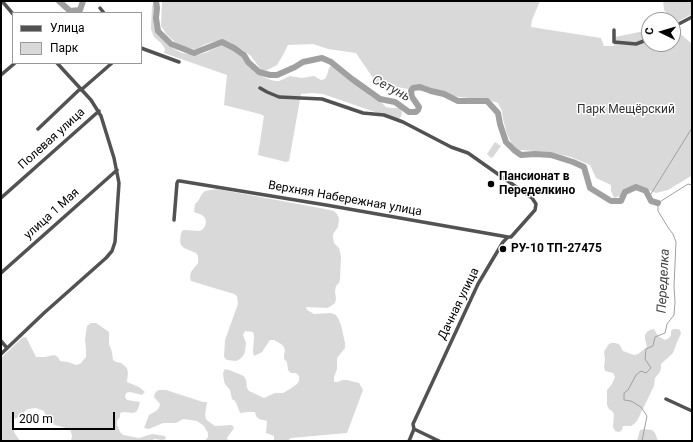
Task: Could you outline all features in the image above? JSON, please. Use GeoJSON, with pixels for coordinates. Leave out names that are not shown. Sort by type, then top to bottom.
{"type":"FeatureCollection","features":[{"type":"Feature","properties":{"kind":"street"},"geometry":{"type":"LineString","coordinates":[[2,1],[12,13]]}},
{"type":"Feature","properties":{"kind":"street"},"geometry":{"type":"LineString","coordinates":[[100,8],[103,12]]}},
{"type":"Feature","properties":{"kind":"street"},"geometry":{"type":"LineString","coordinates":[[681,23],[692,17]]}},
{"type":"Feature","properties":{"kind":"street"},"geometry":{"type":"LineString","coordinates":[[614,30],[614,42],[636,44],[641,42]]}},
{"type":"Feature","properties":{"kind":"street"},"geometry":{"type":"LineString","coordinates":[[142,48],[179,62]]}},
{"type":"Feature","properties":{"kind":"street"},"geometry":{"type":"LineString","coordinates":[[1,75],[14,64]]}},
{"type":"Feature","properties":{"kind":"street"},"geometry":{"type":"LineString","coordinates":[[1,354],[44,313],[106,258],[112,251],[115,242],[119,190],[117,170],[101,116],[91,100],[58,64]]}},
{"type":"Feature","properties":{"kind":"street"},"geometry":{"type":"LineString","coordinates":[[38,129],[81,89],[111,64]]}},
{"type":"Feature","properties":{"kind":"street","name":"Дачная улица"},"geometry":{"type":"LineString","coordinates":[[260,88],[279,97],[322,99],[363,113],[384,115],[403,122],[468,153],[532,198],[536,204],[534,210],[511,237],[508,237],[503,242],[478,284],[413,424],[414,429]]}},
{"type":"Feature","properties":{"kind":"street","name":"Полевая улица"},"geometry":{"type":"LineString","coordinates":[[1,198],[98,111]]}},
{"type":"Feature","properties":{"kind":"street","name":"улица 1 Мая"},"geometry":{"type":"LineString","coordinates":[[1,273],[117,170]]}},
{"type":"Feature","properties":{"kind":"street","name":"Верхняя Набережная улица"},"geometry":{"type":"LineString","coordinates":[[174,220],[178,182],[326,205],[508,237]]}},
{"type":"Feature","properties":{"kind":"street"},"geometry":{"type":"LineString","coordinates":[[1,341],[7,348]]}},
{"type":"Feature","properties":{"kind":"street"},"geometry":{"type":"LineString","coordinates":[[666,399],[692,411]]}},
{"type":"Feature","properties":{"kind":"street"},"geometry":{"type":"LineString","coordinates":[[408,441],[414,429],[439,441]]}},
{"type":"Feature","properties":{"kind":"green space","name":"Парк Мещёрский"},"geometry":{"type":"Polygon","coordinates":[[[162,1],[540,1],[532,20],[531,27],[601,38],[604,46],[614,46],[615,37],[641,32],[641,52],[681,52],[681,34],[692,44],[692,173],[691,176],[668,190],[656,193],[638,186],[625,190],[620,196],[614,198],[611,191],[611,185],[596,178],[590,165],[571,157],[549,152],[520,150],[513,146],[507,134],[502,111],[498,103],[488,100],[377,84],[356,53],[328,49],[313,44],[288,45],[277,65],[262,71],[251,56],[229,42],[216,41],[196,49],[185,48],[176,43],[167,35],[161,26],[162,1]]]}},
{"type":"Feature","properties":{"kind":"green space"},"geometry":{"type":"Polygon","coordinates":[[[663,1],[692,1],[692,14],[681,20],[681,12],[666,12],[663,1]]]}},
{"type":"Feature","properties":{"kind":"green space"},"geometry":{"type":"Polygon","coordinates":[[[154,3],[155,24],[157,31],[168,45],[182,53],[197,55],[222,45],[226,45],[240,52],[254,72],[275,81],[279,81],[290,76],[302,78],[314,76],[321,80],[325,79],[331,65],[335,66],[386,107],[401,109],[401,117],[395,119],[323,94],[301,94],[289,161],[286,162],[258,155],[264,116],[224,105],[227,75],[164,53],[165,49],[154,37],[151,29],[152,6],[154,3]]]}},
{"type":"Feature","properties":{"kind":"green space"},"geometry":{"type":"Polygon","coordinates":[[[495,142],[501,146],[491,158],[487,154],[495,142]]]}},
{"type":"Feature","properties":{"kind":"green space"},"geometry":{"type":"Polygon","coordinates":[[[217,189],[320,208],[334,211],[337,214],[339,218],[338,227],[333,234],[333,238],[334,243],[339,248],[341,257],[340,279],[336,286],[335,303],[327,308],[306,307],[307,310],[314,314],[331,313],[336,315],[341,325],[345,348],[337,358],[337,369],[334,382],[347,380],[359,383],[363,390],[347,433],[291,438],[287,441],[274,441],[274,436],[266,433],[267,421],[259,419],[255,412],[240,413],[235,401],[232,399],[230,390],[224,381],[223,373],[225,369],[244,376],[249,391],[264,398],[275,393],[283,393],[290,389],[297,384],[299,381],[299,376],[288,370],[287,362],[284,359],[284,347],[274,340],[270,340],[262,352],[254,356],[253,332],[245,331],[243,335],[246,343],[245,352],[240,359],[236,361],[227,360],[224,357],[225,340],[238,304],[237,296],[191,281],[191,272],[198,263],[198,256],[196,253],[184,248],[180,241],[183,230],[200,231],[203,229],[206,222],[205,218],[194,212],[195,204],[205,191],[217,189]]]}},
{"type":"Feature","properties":{"kind":"green space"},"geometry":{"type":"Polygon","coordinates":[[[91,323],[96,323],[109,332],[109,344],[113,360],[121,363],[127,368],[127,382],[139,387],[145,392],[142,395],[130,392],[126,393],[125,397],[127,400],[140,402],[136,412],[120,413],[117,425],[120,432],[123,435],[139,438],[152,434],[165,436],[166,439],[154,439],[152,441],[71,441],[72,436],[69,429],[48,423],[44,411],[36,408],[28,409],[21,417],[13,419],[14,432],[20,441],[1,441],[1,358],[22,338],[26,337],[36,357],[54,355],[58,357],[60,361],[76,365],[80,364],[86,357],[85,340],[87,326],[91,323]]]}},
{"type":"Feature","properties":{"kind":"green space"},"geometry":{"type":"Polygon","coordinates":[[[654,329],[658,336],[665,340],[669,338],[673,329],[680,330],[681,334],[673,353],[661,364],[660,372],[655,378],[654,386],[637,421],[631,426],[623,426],[622,430],[619,432],[615,431],[613,427],[614,414],[607,405],[607,390],[615,377],[613,373],[605,371],[604,352],[608,345],[615,343],[619,344],[623,351],[634,355],[638,354],[647,347],[645,335],[650,330],[654,329]]]}},
{"type":"Feature","properties":{"kind":"green space"},"geometry":{"type":"Polygon","coordinates":[[[158,390],[166,390],[207,402],[205,415],[208,421],[215,426],[232,425],[234,428],[227,438],[228,441],[205,441],[208,437],[208,433],[204,426],[197,421],[183,419],[176,423],[163,423],[149,429],[144,428],[149,415],[159,408],[160,404],[154,397],[158,390]]]}},
{"type":"Feature","properties":{"kind":"green space"},"geometry":{"type":"Polygon","coordinates":[[[640,430],[652,430],[658,441],[637,441],[640,430]]]}},
{"type":"Feature","properties":{"kind":"waterway","name":"Сетунь"},"geometry":{"type":"LineString","coordinates":[[59,1],[70,11],[80,10],[83,1]]}},
{"type":"Feature","properties":{"kind":"waterway","name":"Сетунь"},"geometry":{"type":"LineString","coordinates":[[156,1],[158,31],[171,44],[194,53],[222,42],[244,55],[248,62],[259,72],[270,75],[277,75],[303,62],[322,58],[331,62],[380,99],[395,102],[409,112],[416,112],[418,110],[419,107],[412,97],[411,91],[413,88],[420,87],[444,94],[458,101],[487,101],[498,113],[506,142],[521,155],[551,155],[584,167],[590,188],[611,201],[621,201],[625,192],[636,187],[646,191],[651,201],[658,203]]}},
{"type":"Feature","properties":{"kind":"waterway"},"geometry":{"type":"LineString","coordinates":[[649,197],[692,128]]}},
{"type":"Feature","properties":{"kind":"waterway","name":"Переделка"},"geometry":{"type":"LineString","coordinates":[[642,441],[647,416],[641,407],[631,401],[624,400],[624,393],[628,390],[636,375],[641,371],[646,373],[651,368],[645,359],[646,349],[653,346],[655,337],[665,333],[667,324],[674,315],[675,302],[674,286],[676,242],[673,234],[658,211],[658,203],[688,184],[692,185]]}},
{"type":"Feature","properties":{"kind":"place","name":"Пансионат в Переделкино"},"geometry":{"type":"Point","coordinates":[491,184]}},
{"type":"Feature","properties":{"kind":"place","name":"РУ-10 ТП-27475"},"geometry":{"type":"Point","coordinates":[503,249]}}]}
